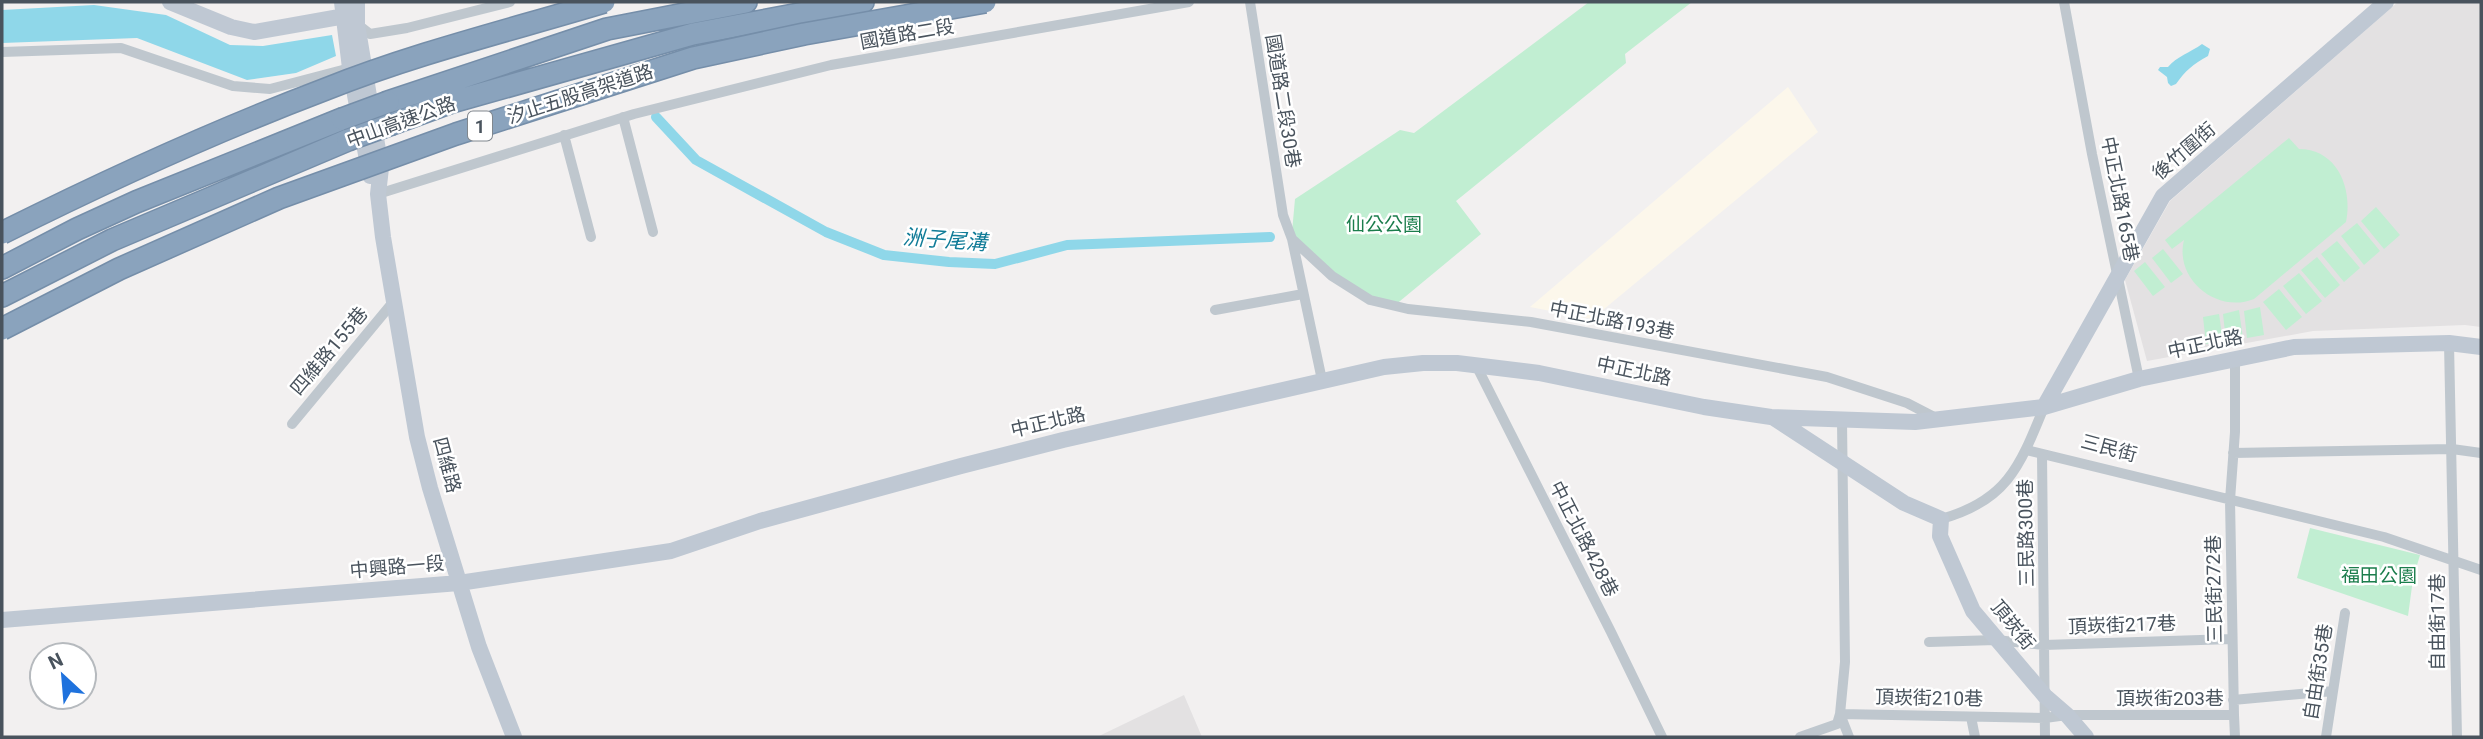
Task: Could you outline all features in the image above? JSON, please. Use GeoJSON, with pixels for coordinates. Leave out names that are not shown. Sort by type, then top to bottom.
{"type":"FeatureCollection","features":[{"type":"Feature","properties":{"kind":"highway"},"geometry":{"type":"LineString","coordinates":[[2,233],[149,162],[327,88],[437,51],[604,2]]}},
{"type":"Feature","properties":{"kind":"highway","name":"中山高速公路"},"geometry":{"type":"LineString","coordinates":[[2,296],[112,240],[345,130],[388,102],[607,29],[746,2]]}},
{"type":"Feature","properties":{"kind":"highway","name":"中山高速公路"},"geometry":{"type":"LineString","coordinates":[[2,268],[136,202],[345,130],[392,124],[452,102],[693,34],[863,2]]}},
{"type":"Feature","properties":{"kind":"highway","name":"汐止五股高架道路"},"geometry":{"type":"LineString","coordinates":[[2,329],[119,269],[279,198],[456,134],[693,58],[804,34],[985,2]]}},
{"type":"Feature","properties":{"kind":"main road"},"geometry":{"type":"LineString","coordinates":[[170,2],[232,27],[254,32],[353,8]]}},
{"type":"Feature","properties":{"kind":"main road","name":"後竹圍街"},"geometry":{"type":"LineString","coordinates":[[2044,407],[2162,196],[2386,2]]}},
{"type":"Feature","properties":{"kind":"main road","name":"四維路"},"geometry":{"type":"LineString","coordinates":[[353,8],[350,68],[369,173],[378,194],[417,437],[479,647],[514,737]]}},
{"type":"Feature","properties":{"kind":"main road","name":"四維路"},"geometry":{"type":"LineString","coordinates":[[353,8],[381,168],[378,194]]}},
{"type":"Feature","properties":{"kind":"main road","name":"中正北路"},"geometry":{"type":"LineString","coordinates":[[788,513],[1052,443],[1322,380],[1384,367],[1423,363],[1457,363],[1539,373],[1704,407],[1771,417],[1915,422],[2044,407],[2139,379],[2294,347],[2449,343],[2481,347]]}},
{"type":"Feature","properties":{"kind":"main road"},"geometry":{"type":"LineString","coordinates":[[1771,417],[1904,503],[1941,519]]}},
{"type":"Feature","properties":{"kind":"main road","name":"中興路一段"},"geometry":{"type":"LineString","coordinates":[[2,620],[459,583],[671,551],[788,513]]}},
{"type":"Feature","properties":{"kind":"main road","name":"頂崁街"},"geometry":{"type":"LineString","coordinates":[[1941,519],[1940,536],[1973,611],[2045,696],[2067,715],[2086,737]]}},
{"type":"Feature","properties":{"kind":"street"},"geometry":{"type":"LineString","coordinates":[[353,8],[370,34],[407,28],[510,2]]}},
{"type":"Feature","properties":{"kind":"street","name":"國道路二段"},"geometry":{"type":"LineString","coordinates":[[378,194],[629,115],[831,65],[1189,2]]}},
{"type":"Feature","properties":{"kind":"street","name":"國道路二段30巷"},"geometry":{"type":"LineString","coordinates":[[1250,2],[1282,206],[1292,239],[1322,380]]}},
{"type":"Feature","properties":{"kind":"street","name":"中正北路165巷"},"geometry":{"type":"LineString","coordinates":[[2064,2],[2139,379]]}},
{"type":"Feature","properties":{"kind":"street"},"geometry":{"type":"LineString","coordinates":[[2,52],[121,48],[233,86],[270,89],[350,68]]}},
{"type":"Feature","properties":{"kind":"street"},"geometry":{"type":"LineString","coordinates":[[629,115],[653,232]]}},
{"type":"Feature","properties":{"kind":"street"},"geometry":{"type":"LineString","coordinates":[[564,135],[591,237]]}},
{"type":"Feature","properties":{"kind":"street","name":"中正北路193巷"},"geometry":{"type":"LineString","coordinates":[[1292,239],[1332,276],[1370,300],[1408,309],[1531,322],[1827,377],[1907,403],[1938,419]]}},
{"type":"Feature","properties":{"kind":"street"},"geometry":{"type":"LineString","coordinates":[[1215,310],[1303,294]]}},
{"type":"Feature","properties":{"kind":"street","name":"四維路155巷"},"geometry":{"type":"LineString","coordinates":[[292,424],[394,301]]}},
{"type":"Feature","properties":{"kind":"street","name":"自由街17巷"},"geometry":{"type":"LineString","coordinates":[[2449,343],[2455,560],[2456,737]]}},
{"type":"Feature","properties":{"kind":"street","name":"三民街272巷"},"geometry":{"type":"LineString","coordinates":[[2233,677],[2230,500],[2235,359]]}},
{"type":"Feature","properties":{"kind":"street","name":"中正北路428巷"},"geometry":{"type":"LineString","coordinates":[[1477,367],[1660,733]]}},
{"type":"Feature","properties":{"kind":"street","name":"後竹圍街"},"geometry":{"type":"LineString","coordinates":[[2026,450],[2044,407]]}},
{"type":"Feature","properties":{"kind":"street"},"geometry":{"type":"LineString","coordinates":[[1800,737],[1837,724],[1840,714],[1845,662],[1842,421]]}},
{"type":"Feature","properties":{"kind":"street"},"geometry":{"type":"LineString","coordinates":[[2233,453],[2452,449],[2481,453]]}},
{"type":"Feature","properties":{"kind":"street"},"geometry":{"type":"LineString","coordinates":[[1941,519],[1965,513],[2006,484],[2026,450]]}},
{"type":"Feature","properties":{"kind":"street","name":"三民街"},"geometry":{"type":"LineString","coordinates":[[2026,450],[2384,537],[2481,570]]}},
{"type":"Feature","properties":{"kind":"street","name":"三民路300巷"},"geometry":{"type":"LineString","coordinates":[[2042,454],[2045,737]]}},
{"type":"Feature","properties":{"kind":"street","name":"自由街35巷"},"geometry":{"type":"LineString","coordinates":[[2326,737],[2345,613]]}},
{"type":"Feature","properties":{"kind":"street","name":"頂崁街217巷"},"geometry":{"type":"LineString","coordinates":[[1929,642],[1996,640],[2044,645],[2232,639]]}},
{"type":"Feature","properties":{"kind":"street","name":"頂崁街203巷"},"geometry":{"type":"LineString","coordinates":[[2067,715],[2234,715],[2233,677]]}},
{"type":"Feature","properties":{"kind":"street"},"geometry":{"type":"LineString","coordinates":[[2234,700],[2333,691]]}},
{"type":"Feature","properties":{"kind":"street"},"geometry":{"type":"LineString","coordinates":[[1840,714],[1849,737]]}},
{"type":"Feature","properties":{"kind":"street","name":"頂崁街210巷"},"geometry":{"type":"LineString","coordinates":[[1840,714],[2045,718],[2067,715]]}},
{"type":"Feature","properties":{"kind":"street"},"geometry":{"type":"LineString","coordinates":[[2234,715],[2235,737]]}},
{"type":"Feature","properties":{"kind":"street"},"geometry":{"type":"LineString","coordinates":[[1971,717],[1975,737]]}},
{"type":"Feature","properties":{"kind":"shaded area"},"geometry":{"type":"Polygon","coordinates":[[[2398,2],[2481,2],[2481,327],[2465,325],[2313,331],[2147,361],[2125,280],[2170,201],[2398,2]]]}},
{"type":"Feature","properties":{"kind":"shaded area"},"geometry":{"type":"Polygon","coordinates":[[[1788,87],[1818,132],[1592,319],[1530,307],[1788,87]]]}},
{"type":"Feature","properties":{"kind":"shaded area"},"geometry":{"type":"Polygon","coordinates":[[[1184,695],[1202,737],[1097,737],[1184,695]]]}},
{"type":"Feature","properties":{"kind":"green space","name":"仙公公園"},"geometry":{"type":"Polygon","coordinates":[[[1589,2],[1692,2],[1625,54],[1626,63],[1456,201],[1481,234],[1394,306],[1343,287],[1291,243],[1295,199],[1400,130],[1414,133],[1589,2]]]}},
{"type":"Feature","properties":{"kind":"green space"},"geometry":{"type":"Polygon","coordinates":[[[2289,138],[2299,149],[2323,156],[2339,173],[2347,196],[2346,222],[2254,299],[2226,302],[2213,297],[2192,280],[2183,255],[2184,240],[2172,249],[2165,240],[2289,138]]]}},
{"type":"Feature","properties":{"kind":"green space"},"geometry":{"type":"Polygon","coordinates":[[[2376,207],[2400,235],[2384,249],[2361,221],[2376,207]]]}},
{"type":"Feature","properties":{"kind":"green space"},"geometry":{"type":"Polygon","coordinates":[[[2357,223],[2380,251],[2364,265],[2341,236],[2357,223]]]}},
{"type":"Feature","properties":{"kind":"green space"},"geometry":{"type":"Polygon","coordinates":[[[2337,241],[2360,268],[2344,282],[2321,254],[2337,241]]]}},
{"type":"Feature","properties":{"kind":"green space"},"geometry":{"type":"Polygon","coordinates":[[[2163,249],[2183,274],[2171,283],[2152,258],[2163,249]]]}},
{"type":"Feature","properties":{"kind":"green space"},"geometry":{"type":"Polygon","coordinates":[[[2317,257],[2340,285],[2325,298],[2301,270],[2317,257]]]}},
{"type":"Feature","properties":{"kind":"green space"},"geometry":{"type":"Polygon","coordinates":[[[2145,262],[2165,287],[2153,296],[2134,271],[2145,262]]]}},
{"type":"Feature","properties":{"kind":"green space"},"geometry":{"type":"Polygon","coordinates":[[[2299,273],[2322,301],[2306,314],[2283,286],[2299,273]]]}},
{"type":"Feature","properties":{"kind":"green space"},"geometry":{"type":"Polygon","coordinates":[[[2279,289],[2302,317],[2286,330],[2263,302],[2279,289]]]}},
{"type":"Feature","properties":{"kind":"green space"},"geometry":{"type":"Polygon","coordinates":[[[2260,307],[2264,335],[2247,338],[2244,311],[2260,307]]]}},
{"type":"Feature","properties":{"kind":"green space"},"geometry":{"type":"Polygon","coordinates":[[[2239,310],[2243,338],[2226,341],[2223,314],[2239,310]]]}},
{"type":"Feature","properties":{"kind":"green space"},"geometry":{"type":"Polygon","coordinates":[[[2219,314],[2223,341],[2206,344],[2203,317],[2219,314]]]}},
{"type":"Feature","properties":{"kind":"green space","name":"福田公園"},"geometry":{"type":"Polygon","coordinates":[[[2310,528],[2420,555],[2413,579],[2408,616],[2297,578],[2310,528]]]}},
{"type":"Feature","properties":{"kind":"water"},"geometry":{"type":"Polygon","coordinates":[[[94,5],[166,15],[230,45],[263,46],[332,35],[336,56],[296,73],[247,80],[137,38],[2,43],[2,10],[94,5]]]}},
{"type":"Feature","properties":{"kind":"water"},"geometry":{"type":"Polygon","coordinates":[[[2202,44],[2210,49],[2208,56],[2171,86],[2167,77],[2158,70],[2160,67],[2168,67],[2179,57],[2202,44]]]}},
{"type":"Feature","properties":{"kind":"waterway","name":"洲子尾溝"},"geometry":{"type":"LineString","coordinates":[[656,117],[696,160],[826,232],[884,255],[995,264],[1067,245],[1270,237]]}}]}
